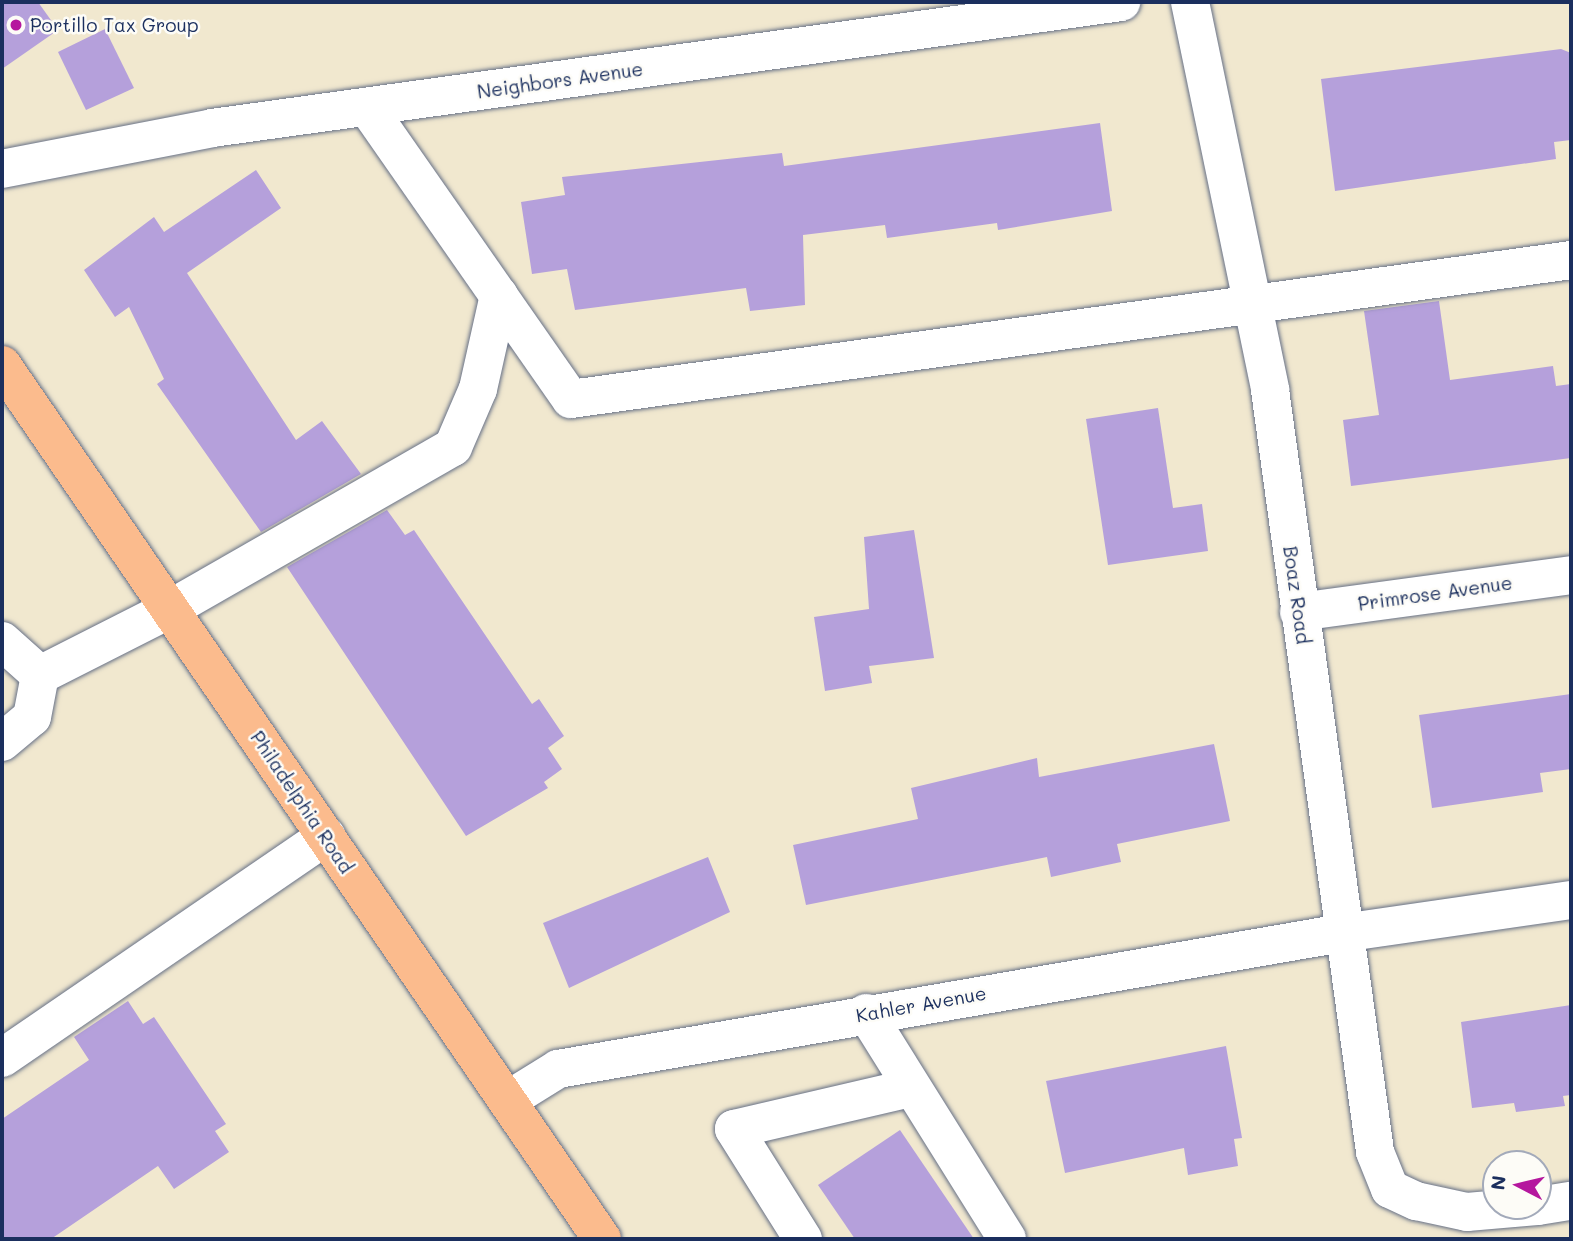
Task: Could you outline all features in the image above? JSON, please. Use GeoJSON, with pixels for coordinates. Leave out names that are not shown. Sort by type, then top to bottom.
{"type":"FeatureCollection","features":[{"type":"Feature","properties":{"kind":"main road","name":"Philadelphia Road"},"geometry":{"type":"LineString","coordinates":[[2,365],[602,1239]]}},
{"type":"Feature","properties":{"kind":"street","name":"Neighbors Avenue"},"geometry":{"type":"LineString","coordinates":[[2,169],[62,153],[368,107],[1121,2]]}},
{"type":"Feature","properties":{"kind":"street","name":"Boaz Road"},"geometry":{"type":"LineString","coordinates":[[1190,2],[1252,304],[1299,612],[1342,933],[1375,1152],[1391,1189],[1467,1212],[1482,1211]]}},
{"type":"Feature","properties":{"kind":"street"},"geometry":{"type":"LineString","coordinates":[[368,107],[570,399],[1571,260]]}},
{"type":"Feature","properties":{"kind":"street"},"geometry":{"type":"LineString","coordinates":[[40,675],[170,609],[453,447],[478,389],[499,295]]}},
{"type":"Feature","properties":{"kind":"street","name":"Primrose Avenue"},"geometry":{"type":"LineString","coordinates":[[1299,612],[1571,575]]}},
{"type":"Feature","properties":{"kind":"street"},"geometry":{"type":"LineString","coordinates":[[2,641],[40,675]]}},
{"type":"Feature","properties":{"kind":"street"},"geometry":{"type":"LineString","coordinates":[[2,742],[32,717],[40,675]]}},
{"type":"Feature","properties":{"kind":"street"},"geometry":{"type":"LineString","coordinates":[[2,1058],[326,836]]}},
{"type":"Feature","properties":{"kind":"street","name":"Kahler Avenue"},"geometry":{"type":"LineString","coordinates":[[508,1100],[558,1069],[866,1013],[1342,933],[1571,900]]}},
{"type":"Feature","properties":{"kind":"street"},"geometry":{"type":"LineString","coordinates":[[866,1013],[1007,1239]]}},
{"type":"Feature","properties":{"kind":"street"},"geometry":{"type":"LineString","coordinates":[[803,1239],[734,1129],[911,1088]]}},
{"type":"Feature","properties":{"kind":"street"},"geometry":{"type":"LineString","coordinates":[[1552,1204],[1571,1201]]}},
{"type":"Feature","properties":{"kind":"building","name":"Portillo Tax Group"},"geometry":{"type":"Polygon","coordinates":[[[2,2],[38,2],[58,30],[2,69],[2,2]]]}},
{"type":"Feature","properties":{"kind":"building"},"geometry":{"type":"Polygon","coordinates":[[[105,29],[134,88],[86,110],[58,52],[105,29]]]}},
{"type":"Feature","properties":{"kind":"building"},"geometry":{"type":"Polygon","coordinates":[[[1561,49],[1571,53],[1571,140],[1554,142],[1556,159],[1335,191],[1321,79],[1561,49]]]}},
{"type":"Feature","properties":{"kind":"building"},"geometry":{"type":"Polygon","coordinates":[[[1100,123],[1112,211],[998,230],[997,223],[887,238],[885,225],[803,235],[805,305],[750,311],[746,288],[575,310],[567,269],[532,274],[521,202],[565,195],[562,177],[782,153],[784,166],[1100,123]]]}},
{"type":"Feature","properties":{"kind":"building"},"geometry":{"type":"Polygon","coordinates":[[[256,170],[281,208],[187,273],[296,440],[322,421],[361,474],[261,532],[157,384],[164,379],[129,307],[115,317],[84,270],[154,217],[164,232],[256,170]]]}},
{"type":"Feature","properties":{"kind":"building"},"geometry":{"type":"Polygon","coordinates":[[[1439,301],[1450,380],[1553,366],[1556,386],[1571,384],[1571,458],[1351,486],[1343,420],[1379,415],[1364,311],[1439,301]]]}},
{"type":"Feature","properties":{"kind":"building"},"geometry":{"type":"Polygon","coordinates":[[[1158,408],[1173,508],[1202,504],[1208,551],[1108,565],[1086,419],[1158,408]]]}},
{"type":"Feature","properties":{"kind":"building"},"geometry":{"type":"Polygon","coordinates":[[[387,510],[405,535],[414,530],[532,704],[539,699],[564,736],[548,748],[562,769],[544,782],[548,788],[466,836],[287,567],[387,510]]]}},
{"type":"Feature","properties":{"kind":"building"},"geometry":{"type":"Polygon","coordinates":[[[914,530],[934,658],[869,666],[872,683],[825,691],[814,617],[869,609],[864,537],[914,530]]]}},
{"type":"Feature","properties":{"kind":"building"},"geometry":{"type":"Polygon","coordinates":[[[1571,694],[1571,769],[1540,773],[1543,792],[1432,808],[1419,715],[1571,694]]]}},
{"type":"Feature","properties":{"kind":"building"},"geometry":{"type":"Polygon","coordinates":[[[1214,744],[1230,821],[1117,844],[1121,862],[1051,877],[1047,857],[806,905],[793,845],[918,819],[911,788],[1037,758],[1039,777],[1214,744]]]}},
{"type":"Feature","properties":{"kind":"building"},"geometry":{"type":"Polygon","coordinates":[[[708,857],[730,912],[569,988],[543,923],[708,857]]]}},
{"type":"Feature","properties":{"kind":"building"},"geometry":{"type":"Polygon","coordinates":[[[128,1001],[143,1024],[154,1017],[226,1124],[215,1131],[229,1152],[174,1189],[158,1166],[51,1239],[2,1239],[2,1119],[89,1060],[74,1037],[128,1001]]]}},
{"type":"Feature","properties":{"kind":"building"},"geometry":{"type":"Polygon","coordinates":[[[1571,1005],[1571,1095],[1563,1096],[1565,1106],[1516,1112],[1514,1103],[1472,1108],[1461,1022],[1571,1005]]]}},
{"type":"Feature","properties":{"kind":"building"},"geometry":{"type":"Polygon","coordinates":[[[1226,1046],[1242,1138],[1234,1139],[1238,1166],[1188,1175],[1184,1148],[1065,1173],[1046,1081],[1226,1046]]]}},
{"type":"Feature","properties":{"kind":"building"},"geometry":{"type":"Polygon","coordinates":[[[900,1130],[974,1239],[855,1239],[818,1185],[900,1130]]]}},
{"type":"Feature","properties":{"kind":"place","name":"Portillo Tax Group"},"geometry":{"type":"Point","coordinates":[16,25]}}]}
